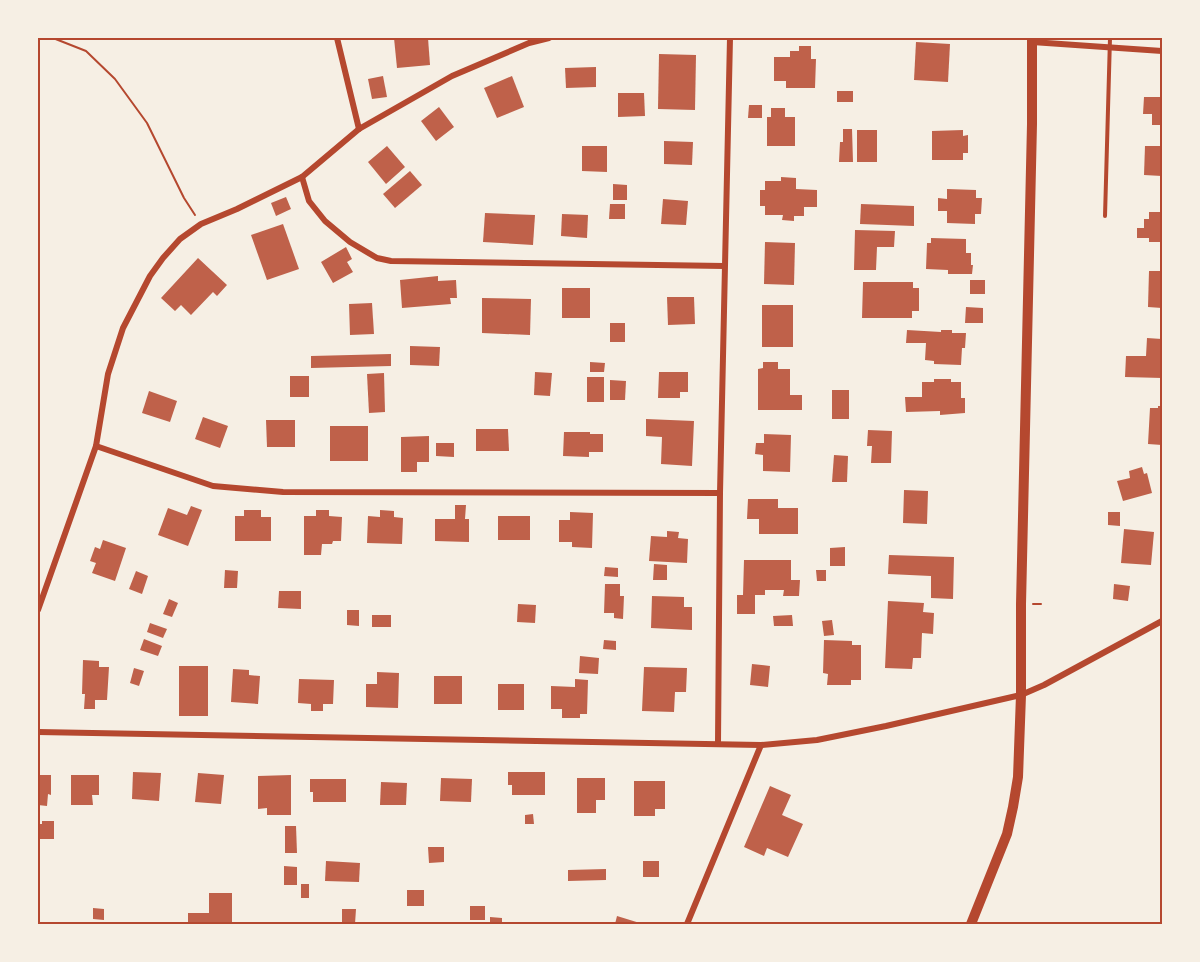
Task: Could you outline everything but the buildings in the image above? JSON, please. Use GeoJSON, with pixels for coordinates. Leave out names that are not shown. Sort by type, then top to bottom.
{"type":"FeatureCollection","features":[{"type":"Feature","properties":{"kind":"main road"},"geometry":{"type":"LineString","coordinates":[[971,924],[1007,834],[1018,777],[1032,135],[1032,40]]}},
{"type":"Feature","properties":{"kind":"street"},"geometry":{"type":"LineString","coordinates":[[337,38],[359,129]]}},
{"type":"Feature","properties":{"kind":"street"},"geometry":{"type":"LineString","coordinates":[[38,610],[96,446],[108,374],[123,328],[150,276],[163,258],[180,239],[201,224],[302,177],[359,129],[452,76],[529,43],[549,38]]}},
{"type":"Feature","properties":{"kind":"street"},"geometry":{"type":"LineString","coordinates":[[718,744],[720,493],[730,38]]}},
{"type":"Feature","properties":{"kind":"street"},"geometry":{"type":"LineString","coordinates":[[1032,40],[1162,51]]}},
{"type":"Feature","properties":{"kind":"street"},"geometry":{"type":"LineString","coordinates":[[302,177],[309,201],[325,221],[350,242],[376,258],[391,261],[724,266]]}},
{"type":"Feature","properties":{"kind":"street"},"geometry":{"type":"LineString","coordinates":[[96,446],[213,486],[283,492],[720,493]]}},
{"type":"Feature","properties":{"kind":"street"},"geometry":{"type":"LineString","coordinates":[[38,732],[761,746],[817,740],[1021,695],[1044,685],[1162,621]]}},
{"type":"Feature","properties":{"kind":"street"},"geometry":{"type":"LineString","coordinates":[[687,924],[761,746]]}},
{"type":"Feature","properties":{"kind":"lane"},"geometry":{"type":"LineString","coordinates":[[1105,216],[1110,38]]}},
{"type":"Feature","properties":{"kind":"path"},"geometry":{"type":"LineString","coordinates":[[53,38],[86,51],[115,79],[147,123],[184,198],[201,224]]}}]}
